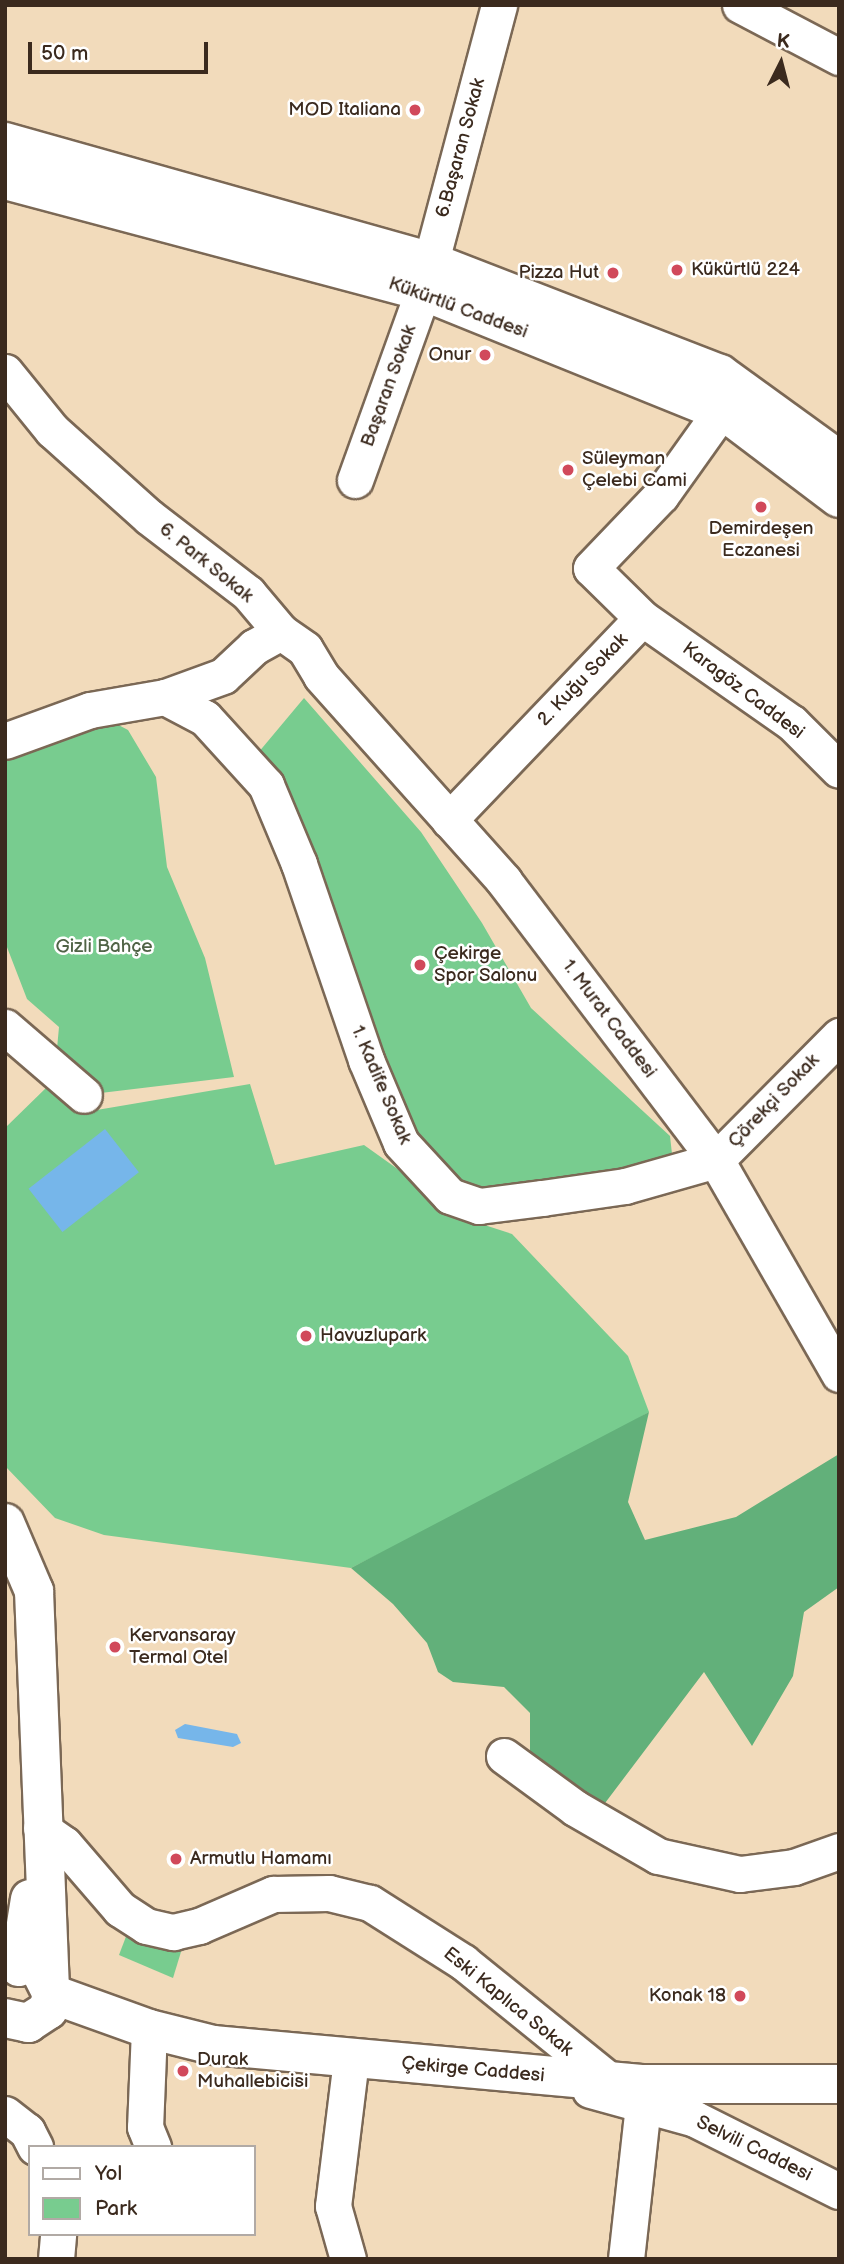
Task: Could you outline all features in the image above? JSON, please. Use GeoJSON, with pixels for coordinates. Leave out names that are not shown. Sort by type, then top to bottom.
{"type":"FeatureCollection","features":[{"type":"Feature","properties":{"kind":"main road","name":"Kükürtlü Caddesi"},"geometry":{"type":"LineString","coordinates":[[5,142],[720,374],[839,460]]}},
{"type":"Feature","properties":{"kind":"main road","name":"Kükürtlü Caddesi"},"geometry":{"type":"LineString","coordinates":[[5,180],[427,277],[721,411],[839,498]]}},
{"type":"Feature","properties":{"kind":"main road"},"geometry":{"type":"LineString","coordinates":[[5,1523],[34,1591],[38,1661],[41,1828],[23,2003]]}},
{"type":"Feature","properties":{"kind":"main road"},"geometry":{"type":"LineString","coordinates":[[5,1598],[38,1661]]}},
{"type":"Feature","properties":{"kind":"main road","name":"Çekirge Caddesi"},"geometry":{"type":"LineString","coordinates":[[23,2003],[112,2015],[149,2029],[213,2045],[351,2060],[610,2081],[839,2084]]}},
{"type":"Feature","properties":{"kind":"street","name":"6.Başaran Sokak"},"geometry":{"type":"LineString","coordinates":[[427,277],[499,5]]}},
{"type":"Feature","properties":{"kind":"street"},"geometry":{"type":"LineString","coordinates":[[740,5],[839,57]]}},
{"type":"Feature","properties":{"kind":"street","name":"Başaran Sokak"},"geometry":{"type":"LineString","coordinates":[[355,480],[427,277]]}},
{"type":"Feature","properties":{"kind":"street","name":"6. Park Sokak"},"geometry":{"type":"LineString","coordinates":[[5,372],[52,430],[149,517],[248,593],[281,632]]}},
{"type":"Feature","properties":{"kind":"street","name":"2. Kuğu Sokak"},"geometry":{"type":"LineString","coordinates":[[449,820],[642,618],[591,568],[661,495],[721,411]]}},
{"type":"Feature","properties":{"kind":"street","name":"Karagöz Caddesi"},"geometry":{"type":"LineString","coordinates":[[642,618],[792,723],[839,770]]}},
{"type":"Feature","properties":{"kind":"street"},"geometry":{"type":"LineString","coordinates":[[5,741],[90,710],[165,697],[223,676],[254,647],[281,632]]}},
{"type":"Feature","properties":{"kind":"street","name":"1. Murat Caddesi"},"geometry":{"type":"LineString","coordinates":[[281,632],[305,649],[321,676],[504,881],[716,1160],[839,1374]]}},
{"type":"Feature","properties":{"kind":"street","name":"1. Kadife Sokak"},"geometry":{"type":"LineString","coordinates":[[165,697],[205,718],[265,785],[299,864],[366,1060],[401,1143],[450,1196],[479,1206],[542,1198],[625,1186],[716,1160]]}},
{"type":"Feature","properties":{"kind":"street"},"geometry":{"type":"LineString","coordinates":[[5,1027],[84,1095]]}},
{"type":"Feature","properties":{"kind":"street","name":"Çörekçi Sokak"},"geometry":{"type":"LineString","coordinates":[[716,1160],[836,1034]]}},
{"type":"Feature","properties":{"kind":"street"},"geometry":{"type":"LineString","coordinates":[[504,1756],[575,1808],[658,1856],[740,1874],[794,1867],[839,1851]]}},
{"type":"Feature","properties":{"kind":"street","name":"Eski Kaplıca Sokak"},"geometry":{"type":"LineString","coordinates":[[41,1828],[64,1844],[120,1909],[146,1926],[173,1932],[199,1926],[273,1894],[329,1893],[370,1903],[463,1962],[610,2081]]}},
{"type":"Feature","properties":{"kind":"street"},"geometry":{"type":"LineString","coordinates":[[149,2029],[145,2127],[152,2145]]}},
{"type":"Feature","properties":{"kind":"street"},"geometry":{"type":"LineString","coordinates":[[348,2259],[333,2206],[351,2060]]}},
{"type":"Feature","properties":{"kind":"street","name":"Selvili Caddesi"},"geometry":{"type":"LineString","coordinates":[[547,2077],[695,2119],[839,2191]]}},
{"type":"Feature","properties":{"kind":"street"},"geometry":{"type":"LineString","coordinates":[[626,2259],[643,2105]]}},
{"type":"Feature","properties":{"kind":"street"},"geometry":{"type":"LineString","coordinates":[[5,2114],[27,2131],[34,2145]]}},
{"type":"Feature","properties":{"kind":"street"},"geometry":{"type":"LineString","coordinates":[[56,2259],[58,2236]]}},
{"type":"Feature","properties":{"kind":"green space","name":"Çekirge Spor Salonu"},"geometry":{"type":"Polygon","coordinates":[[[304,698],[421,832],[482,923],[531,1008],[670,1136],[674,1172],[479,1206],[401,1143],[248,765],[304,698]]]}},
{"type":"Feature","properties":{"kind":"green space","name":"Gizli Bahçe"},"geometry":{"type":"Polygon","coordinates":[[[90,710],[128,730],[156,777],[167,867],[205,958],[234,1077],[84,1095],[55,1070],[59,1027],[27,999],[5,942],[5,741],[90,710]]]}},
{"type":"Feature","properties":{"kind":"green space","name":"Havuzlupark"},"geometry":{"type":"Polygon","coordinates":[[[250,1084],[275,1165],[364,1145],[469,1220],[512,1234],[628,1356],[649,1412],[564,1462],[351,1568],[104,1535],[55,1518],[5,1466],[5,1128],[48,1086],[79,1113],[250,1084]]]}},
{"type":"Feature","properties":{"kind":"green space"},"geometry":{"type":"Polygon","coordinates":[[[649,1412],[628,1502],[645,1540],[736,1517],[839,1454],[839,1587],[804,1612],[793,1676],[752,1746],[704,1672],[593,1819],[530,1775],[530,1713],[504,1687],[453,1682],[438,1672],[427,1643],[393,1604],[351,1568],[649,1412]]]}},
{"type":"Feature","properties":{"kind":"green space"},"geometry":{"type":"Polygon","coordinates":[[[133,1918],[188,1929],[173,1978],[119,1955],[133,1918]]]}},
{"type":"Feature","properties":{"kind":"water"},"geometry":{"type":"Polygon","coordinates":[[[105,1129],[139,1172],[62,1232],[29,1189],[105,1129]]]}},
{"type":"Feature","properties":{"kind":"water"},"geometry":{"type":"Polygon","coordinates":[[[185,1724],[237,1734],[241,1743],[233,1747],[178,1738],[175,1730],[185,1724]]]}},
{"type":"Feature","properties":{"kind":"place","name":"MOD Italiana"},"geometry":{"type":"Point","coordinates":[415,110]}},
{"type":"Feature","properties":{"kind":"place","name":"Kükürtlü 224"},"geometry":{"type":"Point","coordinates":[677,270]}},
{"type":"Feature","properties":{"kind":"place","name":"Pizza Hut"},"geometry":{"type":"Point","coordinates":[613,273]}},
{"type":"Feature","properties":{"kind":"place","name":"Onur"},"geometry":{"type":"Point","coordinates":[485,355]}},
{"type":"Feature","properties":{"kind":"place","name":"Süleyman Çelebi Cami"},"geometry":{"type":"Point","coordinates":[568,470]}},
{"type":"Feature","properties":{"kind":"place","name":"Demirdeşen Eczanesi"},"geometry":{"type":"Point","coordinates":[761,507]}},
{"type":"Feature","properties":{"kind":"place","name":"Çekirge Spor Salonu"},"geometry":{"type":"Point","coordinates":[420,965]}},
{"type":"Feature","properties":{"kind":"place","name":"Havuzlupark"},"geometry":{"type":"Point","coordinates":[306,1336]}},
{"type":"Feature","properties":{"kind":"place","name":"Kervansaray Termal Otel"},"geometry":{"type":"Point","coordinates":[115,1647]}},
{"type":"Feature","properties":{"kind":"place","name":"Armutlu Hamamı"},"geometry":{"type":"Point","coordinates":[176,1859]}},
{"type":"Feature","properties":{"kind":"place","name":"Konak 18"},"geometry":{"type":"Point","coordinates":[740,1996]}},
{"type":"Feature","properties":{"kind":"place","name":"Durak Muhallebicisi"},"geometry":{"type":"Point","coordinates":[183,2071]}}]}
